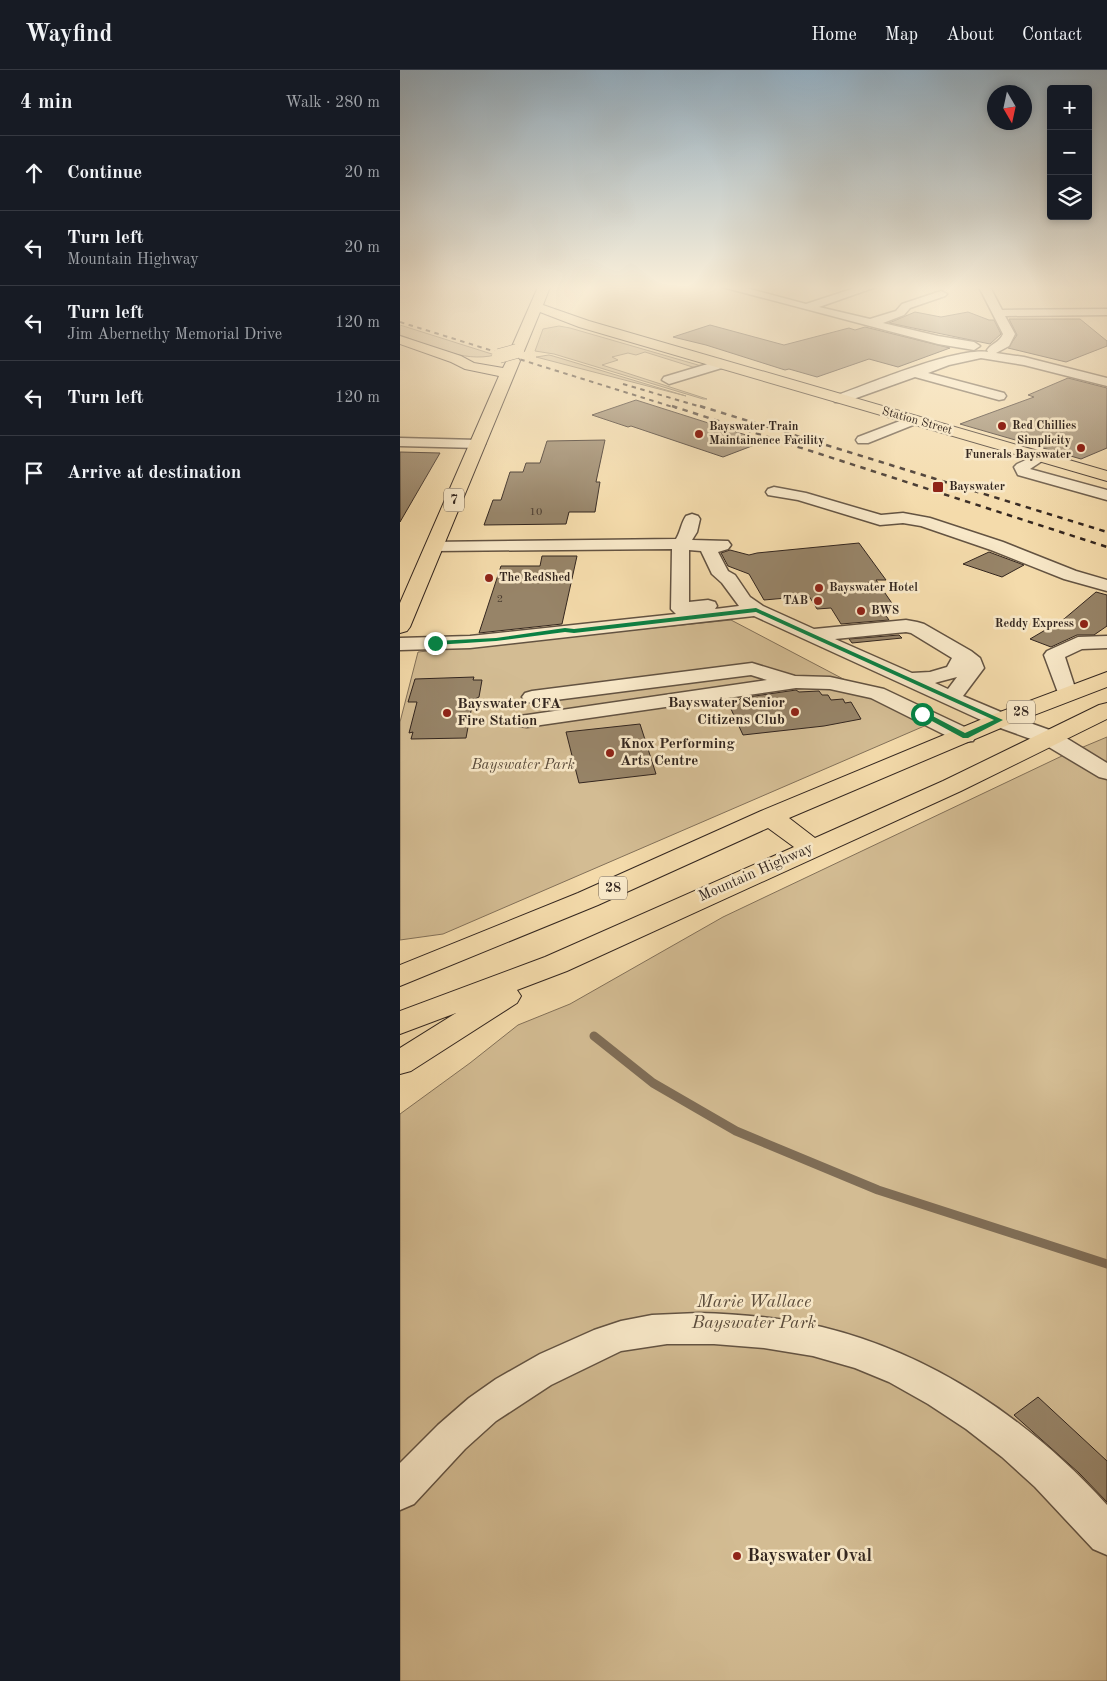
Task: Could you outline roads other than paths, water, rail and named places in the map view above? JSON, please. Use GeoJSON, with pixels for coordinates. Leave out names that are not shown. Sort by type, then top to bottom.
{"type":"FeatureCollection","features":[{"type":"Feature","properties":{"kind":"main road"},"geometry":{"type":"LineString","coordinates":[[462,362],[470,366],[512,363]]}},
{"type":"Feature","properties":{"kind":"main road","name":"Station Street"},"geometry":{"type":"LineString","coordinates":[[716,362],[1107,476]]}},
{"type":"Feature","properties":{"kind":"main road","name":"7"},"geometry":{"type":"LineString","coordinates":[[400,627],[512,363]]}},
{"type":"Feature","properties":{"kind":"main road","name":"28"},"geometry":{"type":"LineString","coordinates":[[400,976],[588,899],[770,816],[1000,720],[1107,679]]}},
{"type":"Feature","properties":{"kind":"main road"},"geometry":{"type":"LineString","coordinates":[[1000,720],[1107,686]]}},
{"type":"Feature","properties":{"kind":"main road","name":"Mountain Highway"},"geometry":{"type":"LineString","coordinates":[[400,1023],[556,964],[1014,756],[1107,710]]}},
{"type":"Feature","properties":{"kind":"main road"},"geometry":{"type":"LineString","coordinates":[[770,816],[812,848]]}},
{"type":"Feature","properties":{"kind":"main road"},"geometry":{"type":"LineString","coordinates":[[400,955],[454,954]]}},
{"type":"Feature","properties":{"kind":"main road"},"geometry":{"type":"LineString","coordinates":[[400,1063],[556,964]]}},
{"type":"Feature","properties":{"kind":"street"},"geometry":{"type":"LineString","coordinates":[[840,399],[945,362]]}},
{"type":"Feature","properties":{"kind":"street"},"geometry":{"type":"LineString","coordinates":[[1025,362],[1107,382]]}},
{"type":"Feature","properties":{"kind":"street"},"geometry":{"type":"LineString","coordinates":[[669,380],[722,364]]}},
{"type":"Feature","properties":{"kind":"street"},"geometry":{"type":"LineString","coordinates":[[914,373],[999,396]]}},
{"type":"Feature","properties":{"kind":"street"},"geometry":{"type":"LineString","coordinates":[[863,440],[913,420]]}},
{"type":"Feature","properties":{"kind":"street"},"geometry":{"type":"LineString","coordinates":[[400,442],[478,444]]}},
{"type":"Feature","properties":{"kind":"street"},"geometry":{"type":"LineString","coordinates":[[1041,457],[1022,467],[1023,472],[1107,495]]}},
{"type":"Feature","properties":{"kind":"street"},"geometry":{"type":"LineString","coordinates":[[774,492],[800,496],[880,520],[904,518],[924,522],[997,546],[1075,577],[1107,586]]}},
{"type":"Feature","properties":{"kind":"street"},"geometry":{"type":"LineString","coordinates":[[687,532],[680,609],[750,606]]}},
{"type":"Feature","properties":{"kind":"street"},"geometry":{"type":"LineString","coordinates":[[437,539],[602,538],[687,532],[718,546],[709,550],[721,574],[729,579],[750,606],[909,680],[1000,720],[1050,738],[1101,769]]}},
{"type":"Feature","properties":{"kind":"street"},"geometry":{"type":"LineString","coordinates":[[400,644],[470,642],[565,630],[574,631],[750,606]]}},
{"type":"Feature","properties":{"kind":"street"},"geometry":{"type":"LineString","coordinates":[[400,654],[458,651],[540,642],[557,639],[574,631]]}},
{"type":"Feature","properties":{"kind":"street"},"geometry":{"type":"LineString","coordinates":[[818,638],[905,633],[918,634],[942,642],[973,662],[974,668],[951,698]]}},
{"type":"Feature","properties":{"kind":"street"},"geometry":{"type":"LineString","coordinates":[[1067,694],[1054,655],[1078,643],[1107,642]]}},
{"type":"Feature","properties":{"kind":"street"},"geometry":{"type":"LineString","coordinates":[[909,680],[931,678],[954,672],[964,655]]}},
{"type":"Feature","properties":{"kind":"street"},"geometry":{"type":"LineString","coordinates":[[532,697],[752,669],[796,682]]}},
{"type":"Feature","properties":{"kind":"street"},"geometry":{"type":"LineString","coordinates":[[528,721],[796,682],[830,684],[877,694],[965,736]]}},
{"type":"Feature","properties":{"kind":"street"},"geometry":{"type":"LineString","coordinates":[[1014,756],[1037,753],[1059,754],[1101,769]]}},
{"type":"Feature","properties":{"kind":"street"},"geometry":{"type":"LineString","coordinates":[[400,1491],[470,1420],[513,1388],[560,1362],[620,1337],[668,1329],[717,1328],[772,1333],[824,1343],[870,1358],[917,1379],[967,1409],[1014,1443],[1060,1483],[1107,1535]]}},
{"type":"Feature","properties":{"kind":"waterway"},"geometry":{"type":"LineString","coordinates":[[594,1036],[653,1083],[736,1131],[878,1190],[1107,1264]]}},
{"type":"Feature","properties":{"kind":"railway"},"geometry":{"type":"LineString","coordinates":[[529,362],[676,408]]}},
{"type":"Feature","properties":{"kind":"railway"},"geometry":{"type":"LineString","coordinates":[[623,384],[705,408]]}},
{"type":"Feature","properties":{"kind":"railway"},"geometry":{"type":"LineString","coordinates":[[672,406],[1107,547]]}},
{"type":"Feature","properties":{"kind":"railway"},"geometry":{"type":"LineString","coordinates":[[700,406],[1107,532]]}},
{"type":"Feature","properties":{"kind":"place","name":"Red Chillies"},"geometry":{"type":"Point","coordinates":[1002,426]}},
{"type":"Feature","properties":{"kind":"place","name":"Bayswater Train Maintainence Facility"},"geometry":{"type":"Point","coordinates":[699,434]}},
{"type":"Feature","properties":{"kind":"place","name":"Simplicity Funerals Bayswater"},"geometry":{"type":"Point","coordinates":[1081,448]}},
{"type":"Feature","properties":{"kind":"place","name":"Bayswater"},"geometry":{"type":"Point","coordinates":[938,487]}},
{"type":"Feature","properties":{"kind":"place","name":"The RedShed"},"geometry":{"type":"Point","coordinates":[489,578]}},
{"type":"Feature","properties":{"kind":"place","name":"Bayswater Hotel"},"geometry":{"type":"Point","coordinates":[819,588]}},
{"type":"Feature","properties":{"kind":"place","name":"TAB"},"geometry":{"type":"Point","coordinates":[818,601]}},
{"type":"Feature","properties":{"kind":"place","name":"BWS"},"geometry":{"type":"Point","coordinates":[861,611]}},
{"type":"Feature","properties":{"kind":"place","name":"Reddy Express"},"geometry":{"type":"Point","coordinates":[1084,624]}},
{"type":"Feature","properties":{"kind":"place","name":"Bayswater Senior Citizens Club"},"geometry":{"type":"Point","coordinates":[795,712]}},
{"type":"Feature","properties":{"kind":"place","name":"Bayswater CFA Fire Station"},"geometry":{"type":"Point","coordinates":[447,713]}},
{"type":"Feature","properties":{"kind":"place","name":"Knox Performing Arts Centre"},"geometry":{"type":"Point","coordinates":[610,753]}},
{"type":"Feature","properties":{"kind":"place","name":"Bayswater Oval"},"geometry":{"type":"Point","coordinates":[737,1556]}},
{"type":"Feature","properties":{"kind":"park label","name":"Bayswater Park"},"geometry":{"type":"Point","coordinates":[523,765]}},
{"type":"Feature","properties":{"kind":"park label","name":"Marie Wallace Bayswater Park"},"geometry":{"type":"Point","coordinates":[754,1312]}}]}
